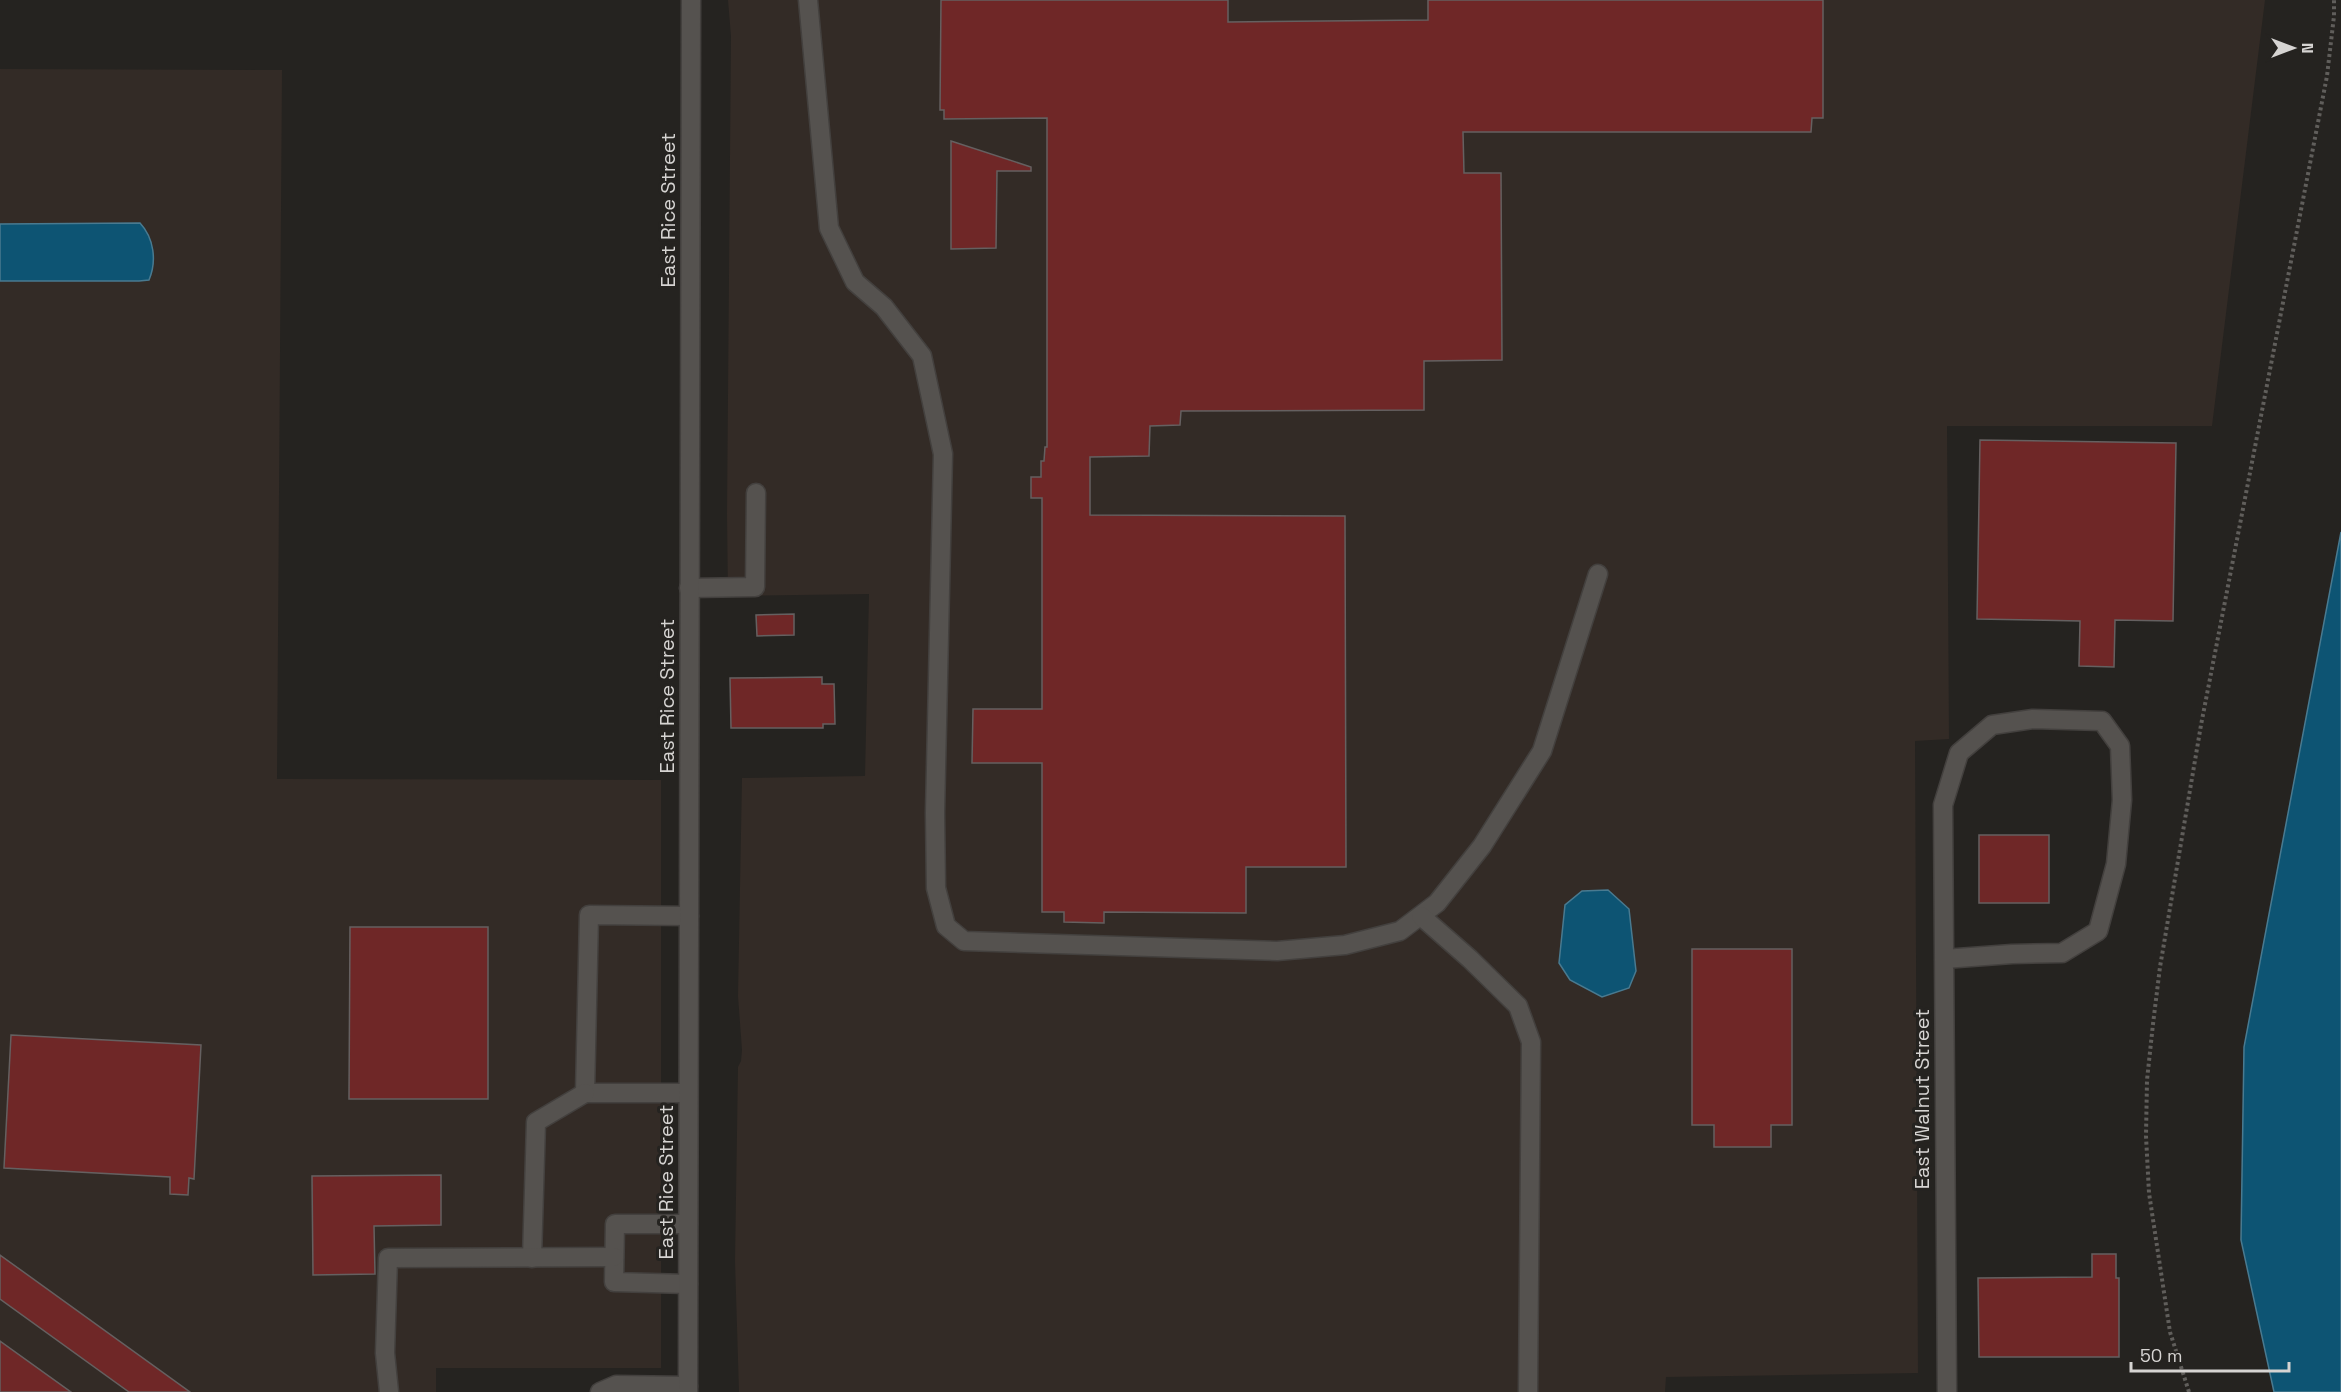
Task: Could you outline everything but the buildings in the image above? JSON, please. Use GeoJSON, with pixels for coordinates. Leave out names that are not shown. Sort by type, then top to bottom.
{"type":"FeatureCollection","features":[{"type":"Feature","properties":{"kind":"street","name":"East Rice Street"},"geometry":{"type":"LineString","coordinates":[[688,1389],[691,0]]}},
{"type":"Feature","properties":{"kind":"street"},"geometry":{"type":"LineString","coordinates":[[808,0],[829,228],[855,282],[884,307],[922,356],[943,454],[935,813],[936,888],[946,926],[964,941],[1277,951],[1356,942],[1400,931],[1437,903],[1482,846],[1542,751],[1598,574]]}},
{"type":"Feature","properties":{"kind":"street"},"geometry":{"type":"LineString","coordinates":[[689,588],[755,587],[756,493]]}},
{"type":"Feature","properties":{"kind":"street","name":"East Walnut Street"},"geometry":{"type":"LineString","coordinates":[[1944,959],[2062,953],[2098,931],[2116,864],[2122,800],[2120,746],[2102,721],[2033,719],[1992,725],[1959,753],[1943,805],[1944,959],[1947,1392]]}},
{"type":"Feature","properties":{"kind":"street"},"geometry":{"type":"LineString","coordinates":[[585,1093],[589,915],[689,916]]}},
{"type":"Feature","properties":{"kind":"street"},"geometry":{"type":"LineString","coordinates":[[1421,916],[1470,959],[1518,1006],[1531,1042],[1528,1392]]}},
{"type":"Feature","properties":{"kind":"street"},"geometry":{"type":"LineString","coordinates":[[532,1258],[536,1122],[585,1093],[688,1093]]}},
{"type":"Feature","properties":{"kind":"street"},"geometry":{"type":"LineString","coordinates":[[688,1224],[615,1224],[614,1257],[614,1282],[688,1284]]}},
{"type":"Feature","properties":{"kind":"street"},"geometry":{"type":"LineString","coordinates":[[389,1392],[385,1353],[388,1258],[614,1257]]}},
{"type":"Feature","properties":{"kind":"street"},"geometry":{"type":"LineString","coordinates":[[600,1392],[616,1385],[688,1389]]}},
{"type":"Feature","properties":{"kind":"path"},"geometry":{"type":"LineString","coordinates":[[2189,1392],[2170,1332],[2149,1193],[2146,1114],[2153,1024],[2160,967],[2201,725],[2327,76],[2334,0]]}},
{"type":"Feature","properties":{"kind":"shaded area"},"geometry":{"type":"Polygon","coordinates":[[[728,0],[2265,0],[2212,426],[1947,426],[1949,739],[1915,741],[1918,1373],[1666,1377],[1665,1392],[739,1392],[735,1261],[738,1067],[742,1050],[738,996],[742,778],[865,776],[869,594],[728,596],[731,36],[728,0]]]}},
{"type":"Feature","properties":{"kind":"shaded area"},"geometry":{"type":"Polygon","coordinates":[[[0,69],[282,70],[277,779],[661,780],[661,1368],[436,1368],[436,1392],[0,1392],[0,69]]]}},
{"type":"Feature","properties":{"kind":"water"},"geometry":{"type":"Polygon","coordinates":[[[140,223],[145,229],[153,250],[153,265],[149,280],[0,281],[0,224],[140,223]]]}},
{"type":"Feature","properties":{"kind":"water"},"geometry":{"type":"Polygon","coordinates":[[[2341,532],[2341,1392],[2274,1392],[2241,1240],[2244,1047],[2341,532]]]}},
{"type":"Feature","properties":{"kind":"water"},"geometry":{"type":"Polygon","coordinates":[[[1608,890],[1629,909],[1636,971],[1629,988],[1602,997],[1570,980],[1559,963],[1565,905],[1582,891],[1608,890]]]}}]}
